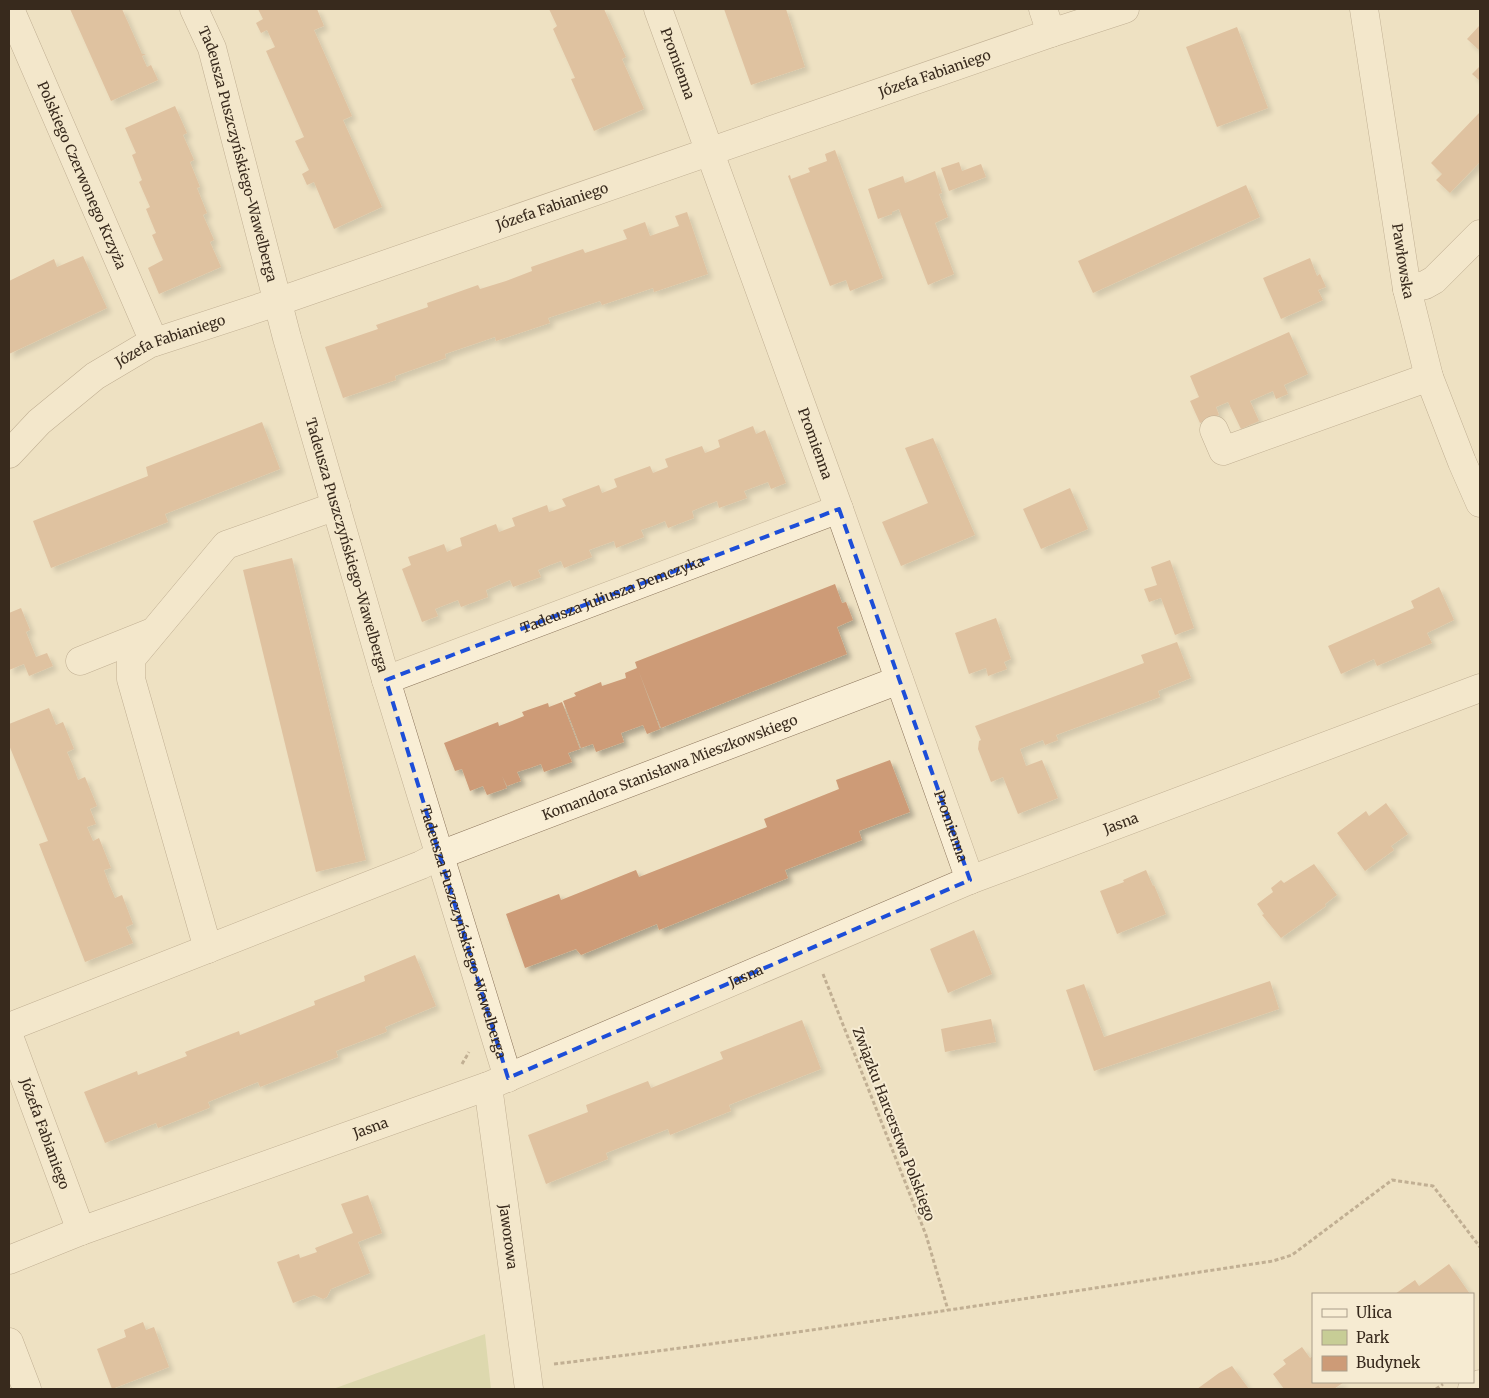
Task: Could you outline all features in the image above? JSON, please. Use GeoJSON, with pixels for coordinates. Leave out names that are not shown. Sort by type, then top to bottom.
{"type":"FeatureCollection","features":[{"type":"Feature","properties":{"kind":"street","name":"Polskiego Czerwonego Krzyża"},"geometry":{"type":"LineString","coordinates":[[10,9],[154,342]]}},
{"type":"Feature","properties":{"kind":"street","name":"Tadeusza Puszczyńskiego-Wawelberga"},"geometry":{"type":"LineString","coordinates":[[194,9],[212,48],[277,302],[386,680],[440,854],[498,1082]]}},
{"type":"Feature","properties":{"kind":"street","name":"Promienna"},"geometry":{"type":"LineString","coordinates":[[658,9],[839,509],[970,880]]}},
{"type":"Feature","properties":{"kind":"street","name":"Józefa Fabianiego"},"geometry":{"type":"LineString","coordinates":[[9,454],[39,422],[95,376],[148,344],[277,302],[711,152],[1047,21],[1125,9]]}},
{"type":"Feature","properties":{"kind":"street","name":"Pawłowska"},"geometry":{"type":"LineString","coordinates":[[1364,9],[1407,289],[1429,377],[1480,503]]}},
{"type":"Feature","properties":{"kind":"street"},"geometry":{"type":"LineString","coordinates":[[1407,289],[1425,285],[1434,280],[1480,234]]}},
{"type":"Feature","properties":{"kind":"street"},"geometry":{"type":"LineString","coordinates":[[1214,430],[1223,451],[1429,377]]}},
{"type":"Feature","properties":{"kind":"street"},"geometry":{"type":"LineString","coordinates":[[208,949],[131,679],[131,659],[226,545],[336,506]]}},
{"type":"Feature","properties":{"kind":"street","name":"Tadeusza Juliusza Demczyka"},"geometry":{"type":"LineString","coordinates":[[386,680],[839,509]]}},
{"type":"Feature","properties":{"kind":"street"},"geometry":{"type":"LineString","coordinates":[[80,661],[154,632]]}},
{"type":"Feature","properties":{"kind":"street","name":"Komandora Stanisława Mieszkowskiego"},"geometry":{"type":"LineString","coordinates":[[9,1027],[420,865],[440,854],[899,680]]}},
{"type":"Feature","properties":{"kind":"street","name":"Jasna"},"geometry":{"type":"LineString","coordinates":[[9,1260],[81,1231],[498,1082],[970,880],[1480,688]]}},
{"type":"Feature","properties":{"kind":"street","name":"Józefa Fabianiego"},"geometry":{"type":"LineString","coordinates":[[9,1036],[81,1231]]}},
{"type":"Feature","properties":{"kind":"street","name":"Jaworowa"},"geometry":{"type":"LineString","coordinates":[[498,1082],[528,1378]]}},
{"type":"Feature","properties":{"kind":"street"},"geometry":{"type":"LineString","coordinates":[[9,1342],[27,1389]]}},
{"type":"Feature","properties":{"kind":"street"},"geometry":{"type":"LineString","coordinates":[[1472,1389],[1480,1384]]}},
{"type":"Feature","properties":{"kind":"path","name":"Związku Harcerstwa Polskiego"},"geometry":{"type":"LineString","coordinates":[[813,948],[926,1235],[948,1310]]}},
{"type":"Feature","properties":{"kind":"path"},"geometry":{"type":"LineString","coordinates":[[462,1065],[471,1050]]}},
{"type":"Feature","properties":{"kind":"path"},"geometry":{"type":"LineString","coordinates":[[528,1378],[692,1347],[1273,1261],[1292,1255],[1392,1180],[1433,1186],[1480,1247]]}},
{"type":"Feature","properties":{"kind":"highlighted area"},"geometry":{"type":"Polygon","coordinates":[[[839,509],[970,880],[508,1078],[386,680],[839,509]]]}},
{"type":"Feature","properties":{"kind":"green space"},"geometry":{"type":"Polygon","coordinates":[[[485,1334],[491,1389],[333,1389],[485,1334]]]}},
{"type":"Feature","properties":{"kind":"building"},"geometry":{"type":"Polygon","coordinates":[[[70,9],[122,9],[142,54],[146,54],[142,56],[147,67],[151,65],[158,80],[111,101],[70,9]]]}},
{"type":"Feature","properties":{"kind":"building"},"geometry":{"type":"Polygon","coordinates":[[[258,9],[317,9],[324,26],[314,30],[352,116],[343,120],[382,207],[334,229],[314,182],[307,185],[302,174],[309,170],[295,141],[304,137],[266,51],[275,47],[267,30],[261,33],[256,23],[263,19],[258,9]]]}},
{"type":"Feature","properties":{"kind":"building"},"geometry":{"type":"Polygon","coordinates":[[[549,9],[604,9],[626,57],[622,59],[644,109],[594,131],[571,79],[575,78],[553,29],[557,26],[549,9]]]}},
{"type":"Feature","properties":{"kind":"building"},"geometry":{"type":"Polygon","coordinates":[[[724,9],[786,9],[805,67],[751,85],[724,9]]]}},
{"type":"Feature","properties":{"kind":"building"},"geometry":{"type":"Polygon","coordinates":[[[1480,25],[1480,51],[1467,39],[1480,25]]]}},
{"type":"Feature","properties":{"kind":"building"},"geometry":{"type":"Polygon","coordinates":[[[1237,27],[1268,108],[1217,127],[1186,47],[1237,27]]]}},
{"type":"Feature","properties":{"kind":"building"},"geometry":{"type":"Polygon","coordinates":[[[1480,66],[1480,81],[1472,74],[1480,66]]]}},
{"type":"Feature","properties":{"kind":"building"},"geometry":{"type":"Polygon","coordinates":[[[175,106],[187,133],[183,135],[194,160],[190,162],[200,187],[197,188],[207,213],[203,215],[214,240],[210,242],[221,267],[159,294],[148,268],[163,260],[152,235],[156,233],[146,209],[150,207],[139,182],[142,180],[132,155],[136,153],[125,128],[175,106]]]}},
{"type":"Feature","properties":{"kind":"building"},"geometry":{"type":"Polygon","coordinates":[[[1480,112],[1480,162],[1450,193],[1436,180],[1442,174],[1431,163],[1480,112]]]}},
{"type":"Feature","properties":{"kind":"building"},"geometry":{"type":"Polygon","coordinates":[[[835,150],[883,278],[850,291],[846,280],[830,286],[788,176],[790,175],[791,179],[810,172],[808,168],[827,161],[825,154],[835,150]]]}},
{"type":"Feature","properties":{"kind":"building"},"geometry":{"type":"Polygon","coordinates":[[[959,162],[962,171],[981,164],[986,177],[949,191],[941,168],[959,162]]]}},
{"type":"Feature","properties":{"kind":"building"},"geometry":{"type":"Polygon","coordinates":[[[935,171],[942,193],[939,194],[948,217],[935,223],[954,274],[928,285],[899,209],[892,212],[892,214],[878,219],[868,189],[903,176],[905,183],[935,171]]]}},
{"type":"Feature","properties":{"kind":"building"},"geometry":{"type":"Polygon","coordinates":[[[1246,185],[1260,217],[1093,293],[1078,261],[1246,185]]]}},
{"type":"Feature","properties":{"kind":"building"},"geometry":{"type":"Polygon","coordinates":[[[687,212],[708,274],[654,292],[653,288],[602,305],[600,301],[548,318],[550,323],[496,341],[495,337],[445,354],[446,358],[395,376],[396,380],[343,398],[325,347],[378,329],[376,325],[428,307],[427,303],[478,285],[480,289],[506,281],[532,271],[531,267],[583,249],[585,253],[627,239],[623,230],[645,222],[650,236],[679,226],[675,216],[687,212]]]}},
{"type":"Feature","properties":{"kind":"building"},"geometry":{"type":"Polygon","coordinates":[[[83,256],[107,308],[9,354],[9,281],[54,259],[57,267],[83,256]]]}},
{"type":"Feature","properties":{"kind":"building"},"geometry":{"type":"Polygon","coordinates":[[[1310,258],[1317,276],[1320,274],[1326,287],[1318,290],[1323,300],[1281,319],[1263,278],[1310,258]]]}},
{"type":"Feature","properties":{"kind":"building"},"geometry":{"type":"Polygon","coordinates":[[[1289,332],[1308,374],[1284,385],[1288,394],[1276,399],[1273,391],[1250,401],[1259,421],[1241,429],[1228,402],[1216,407],[1219,415],[1200,423],[1190,401],[1199,397],[1190,376],[1289,332]]]}},
{"type":"Feature","properties":{"kind":"building"},"geometry":{"type":"Polygon","coordinates":[[[262,422],[280,469],[165,514],[168,522],[51,568],[33,521],[148,476],[146,467],[262,422]]]}},
{"type":"Feature","properties":{"kind":"building"},"geometry":{"type":"Polygon","coordinates":[[[753,426],[756,434],[765,430],[786,483],[771,489],[768,482],[744,491],[747,498],[719,508],[717,501],[692,511],[694,518],[668,528],[665,521],[641,530],[644,537],[616,548],[614,541],[589,550],[592,557],[564,568],[561,561],[550,565],[538,570],[541,577],[513,587],[510,580],[486,590],[488,597],[461,607],[458,600],[435,609],[438,616],[422,622],[402,569],[411,565],[408,557],[444,544],[447,552],[462,546],[460,538],[496,524],[499,532],[515,526],[512,518],[547,505],[549,512],[566,506],[562,499],[599,485],[602,493],[610,490],[617,487],[614,479],[650,466],[653,473],[668,467],[665,459],[702,446],[705,453],[713,450],[720,447],[718,440],[753,426]]]}},
{"type":"Feature","properties":{"kind":"building"},"geometry":{"type":"Polygon","coordinates":[[[933,438],[975,535],[901,566],[882,522],[928,503],[905,448],[933,438]]]}},
{"type":"Feature","properties":{"kind":"building"},"geometry":{"type":"Polygon","coordinates":[[[1070,488],[1088,529],[1041,549],[1023,509],[1070,488]]]}},
{"type":"Feature","properties":{"kind":"building"},"geometry":{"type":"Polygon","coordinates":[[[292,558],[366,860],[316,872],[243,570],[292,558]]]}},
{"type":"Feature","properties":{"kind":"building"},"geometry":{"type":"Polygon","coordinates":[[[1170,560],[1194,628],[1175,635],[1161,598],[1149,602],[1144,589],[1157,585],[1151,567],[1170,560]]]}},
{"type":"Feature","properties":{"kind":"building"},"geometry":{"type":"Polygon","coordinates":[[[835,584],[842,603],[846,602],[853,620],[837,627],[847,654],[661,728],[639,672],[660,729],[647,734],[643,725],[621,733],[624,742],[596,752],[593,744],[581,748],[563,701],[576,696],[574,693],[601,682],[602,686],[626,678],[625,673],[637,668],[635,662],[835,584]]]}},
{"type":"Feature","properties":{"kind":"building"},"geometry":{"type":"Polygon","coordinates":[[[1439,587],[1454,620],[1427,633],[1432,643],[1377,666],[1374,659],[1341,674],[1328,646],[1414,608],[1411,601],[1439,587]]]}},
{"type":"Feature","properties":{"kind":"building"},"geometry":{"type":"Polygon","coordinates":[[[21,608],[30,630],[26,632],[36,657],[47,653],[53,666],[29,676],[24,664],[9,670],[9,613],[21,608]]]}},
{"type":"Feature","properties":{"kind":"building"},"geometry":{"type":"Polygon","coordinates":[[[996,618],[1011,659],[1004,662],[1007,669],[988,676],[986,668],[969,674],[955,633],[996,618]]]}},
{"type":"Feature","properties":{"kind":"building"},"geometry":{"type":"Polygon","coordinates":[[[1177,642],[1191,678],[1158,691],[1160,697],[1056,735],[1058,740],[1045,745],[1043,740],[1020,749],[1026,766],[1042,760],[1058,798],[1018,814],[1003,777],[991,782],[978,749],[979,741],[981,740],[975,726],[1144,663],[1141,655],[1177,642]]]}},
{"type":"Feature","properties":{"kind":"building"},"geometry":{"type":"Polygon","coordinates":[[[562,702],[580,749],[568,753],[572,762],[544,772],[541,764],[517,772],[521,781],[507,786],[502,776],[507,788],[487,795],[483,786],[470,791],[462,769],[455,771],[444,743],[498,722],[499,726],[512,721],[524,716],[522,712],[548,703],[549,707],[562,702]]]}},
{"type":"Feature","properties":{"kind":"building"},"geometry":{"type":"Polygon","coordinates":[[[49,708],[56,725],[63,722],[74,749],[67,752],[78,780],[85,777],[97,806],[90,809],[96,824],[87,827],[93,841],[99,838],[111,868],[104,870],[109,884],[115,898],[122,895],[133,924],[126,927],[133,943],[85,962],[39,844],[48,841],[9,745],[9,724],[49,708]]]}},
{"type":"Feature","properties":{"kind":"building"},"geometry":{"type":"Polygon","coordinates":[[[890,760],[910,812],[859,831],[862,840],[785,870],[788,878],[659,930],[657,924],[581,955],[576,949],[525,968],[506,914],[559,894],[561,900],[636,870],[639,877],[767,827],[764,819],[839,789],[836,780],[890,760]]]}},
{"type":"Feature","properties":{"kind":"building"},"geometry":{"type":"Polygon","coordinates":[[[1386,803],[1408,834],[1391,846],[1394,850],[1365,871],[1337,833],[1366,811],[1369,816],[1386,803]]]}},
{"type":"Feature","properties":{"kind":"building"},"geometry":{"type":"Polygon","coordinates":[[[1314,864],[1337,895],[1325,904],[1326,906],[1281,938],[1262,915],[1264,914],[1257,904],[1273,892],[1271,888],[1281,880],[1284,883],[1314,864]]]}},
{"type":"Feature","properties":{"kind":"building"},"geometry":{"type":"Polygon","coordinates":[[[1146,870],[1166,914],[1117,934],[1100,891],[1124,882],[1123,880],[1146,870]]]}},
{"type":"Feature","properties":{"kind":"building"},"geometry":{"type":"Polygon","coordinates":[[[974,930],[992,974],[948,993],[930,949],[974,930]]]}},
{"type":"Feature","properties":{"kind":"building"},"geometry":{"type":"Polygon","coordinates":[[[415,955],[436,1006],[385,1027],[386,1032],[336,1051],[338,1057],[260,1087],[258,1082],[208,1102],[209,1108],[158,1128],[156,1123],[105,1143],[84,1092],[137,1071],[138,1075],[187,1056],[185,1052],[239,1031],[240,1035],[315,1005],[314,1001],[365,981],[364,976],[415,955]]]}},
{"type":"Feature","properties":{"kind":"building"},"geometry":{"type":"Polygon","coordinates":[[[1270,981],[1279,1009],[1094,1071],[1066,990],[1084,984],[1104,1037],[1270,981]]]}},
{"type":"Feature","properties":{"kind":"building"},"geometry":{"type":"Polygon","coordinates":[[[991,1019],[996,1042],[945,1052],[941,1029],[991,1019]]]}},
{"type":"Feature","properties":{"kind":"building"},"geometry":{"type":"Polygon","coordinates":[[[802,1020],[821,1069],[729,1105],[731,1111],[670,1135],[668,1129],[606,1153],[608,1159],[546,1184],[528,1135],[588,1112],[586,1105],[648,1081],[651,1088],[723,1059],[720,1052],[802,1020]]]}},
{"type":"Feature","properties":{"kind":"building"},"geometry":{"type":"Polygon","coordinates":[[[368,1195],[382,1233],[358,1242],[370,1273],[331,1289],[327,1297],[323,1299],[314,1295],[293,1303],[277,1262],[299,1254],[300,1258],[317,1252],[315,1248],[353,1233],[341,1204],[368,1195]]]}},
{"type":"Feature","properties":{"kind":"building"},"geometry":{"type":"Polygon","coordinates":[[[1449,1264],[1469,1293],[1396,1293],[1415,1280],[1419,1286],[1449,1264]]]}},
{"type":"Feature","properties":{"kind":"building"},"geometry":{"type":"Polygon","coordinates":[[[143,1322],[146,1330],[154,1327],[169,1367],[112,1389],[97,1349],[126,1337],[124,1330],[143,1322]]]}},
{"type":"Feature","properties":{"kind":"building"},"geometry":{"type":"Polygon","coordinates":[[[1302,1347],[1310,1358],[1312,1357],[1312,1383],[1343,1383],[1334,1389],[1284,1389],[1273,1374],[1286,1364],[1283,1360],[1302,1347]]]}},
{"type":"Feature","properties":{"kind":"building"},"geometry":{"type":"Polygon","coordinates":[[[1232,1366],[1249,1389],[1197,1389],[1219,1373],[1232,1366]]]}}]}
